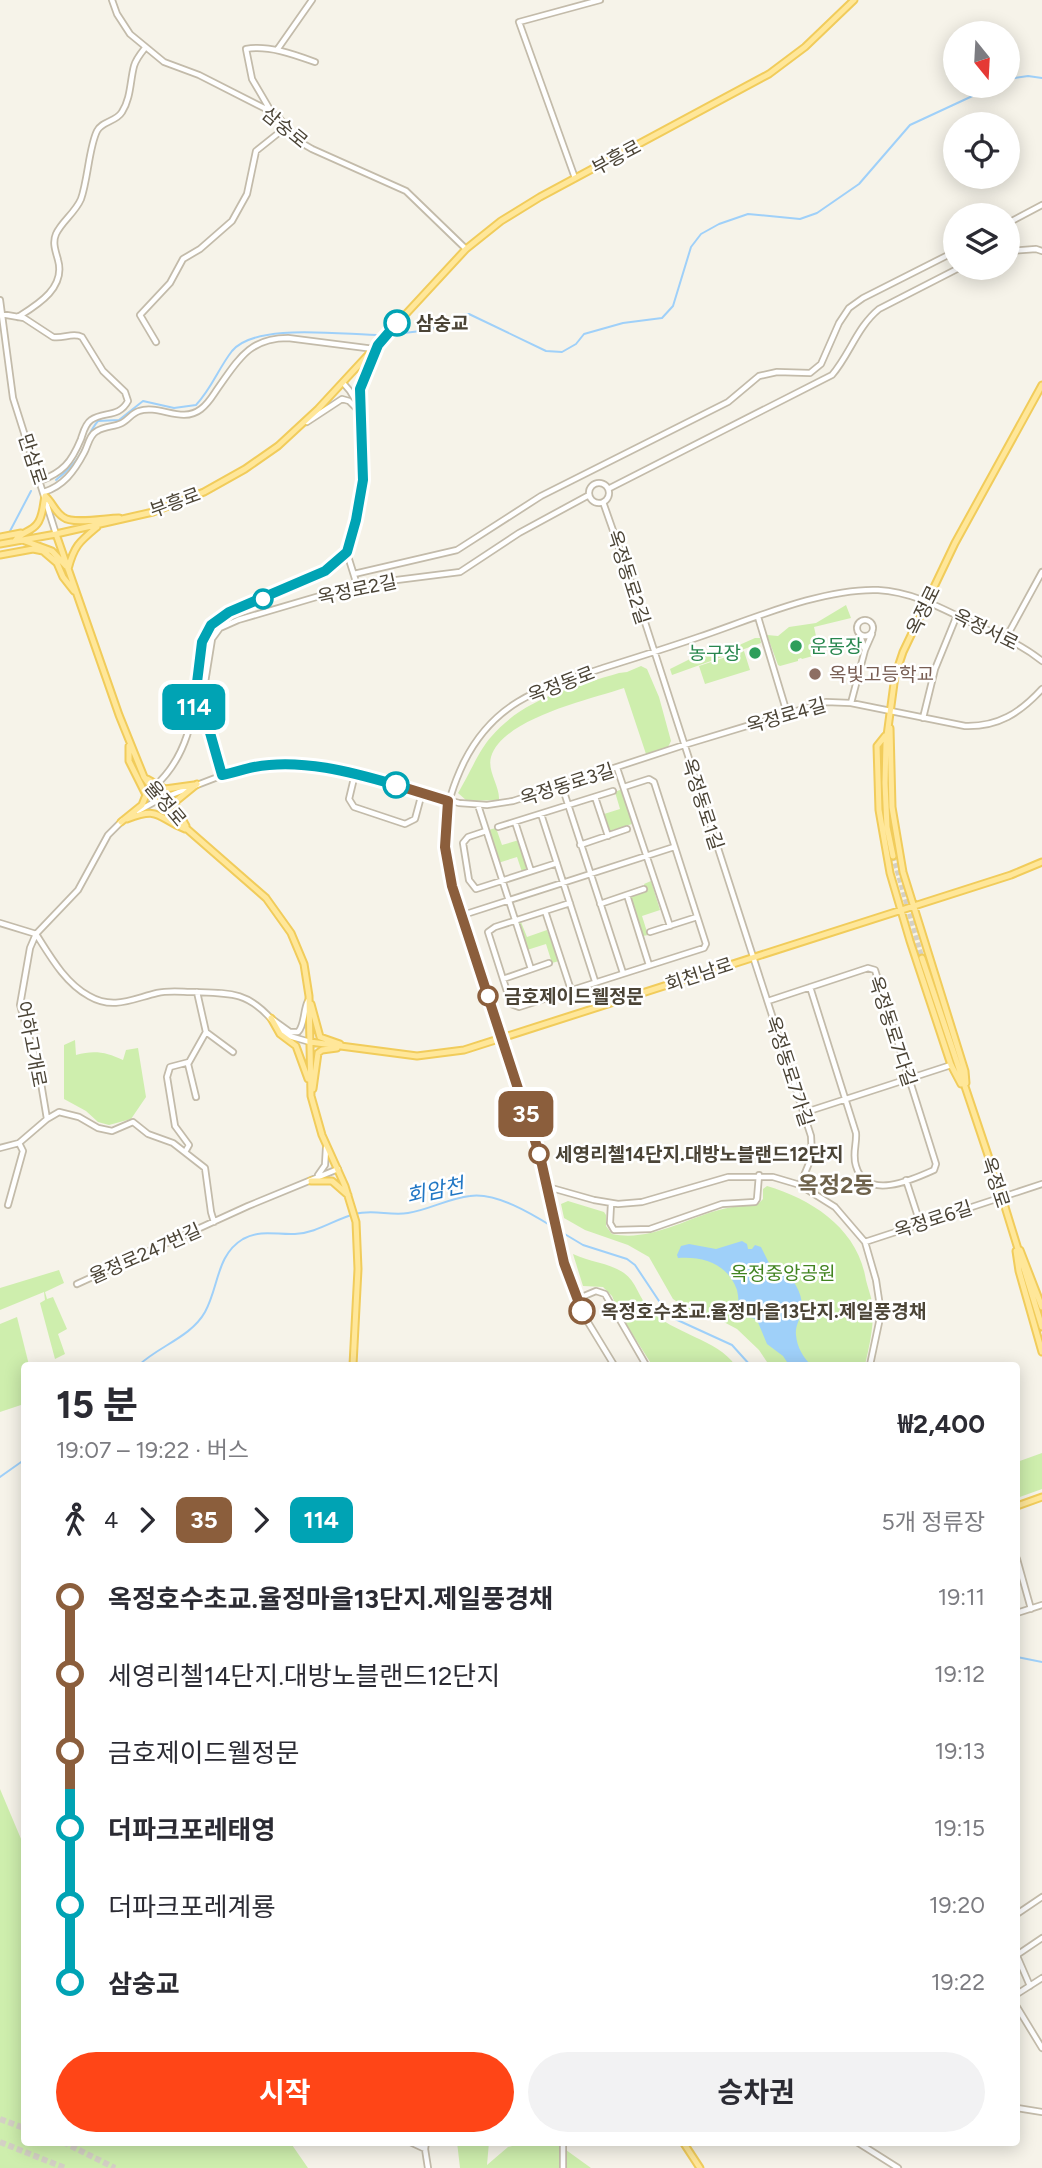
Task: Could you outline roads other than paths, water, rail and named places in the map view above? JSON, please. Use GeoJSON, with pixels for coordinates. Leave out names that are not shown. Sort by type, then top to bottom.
{"type":"FeatureCollection","features":[{"type":"Feature","properties":{"kind":"main road","name":"부흥로"},"geometry":{"type":"LineString","coordinates":[[0,544],[17,538],[56,534],[98,525],[179,503],[216,486],[263,457],[344,384],[467,249],[501,221],[575,178],[769,74],[805,47],[854,0]]}},
{"type":"Feature","properties":{"kind":"main road","name":"옥정로"},"geometry":{"type":"LineString","coordinates":[[893,856],[887,827],[885,783],[887,734],[895,676],[927,601],[1042,385]]}},
{"type":"Feature","properties":{"kind":"main road"},"geometry":{"type":"LineString","coordinates":[[44,494],[60,515],[69,521],[129,517]]}},
{"type":"Feature","properties":{"kind":"main road"},"geometry":{"type":"LineString","coordinates":[[17,538],[38,523],[44,494]]}},
{"type":"Feature","properties":{"kind":"main road"},"geometry":{"type":"LineString","coordinates":[[68,569],[73,550],[79,541],[98,525]]}},
{"type":"Feature","properties":{"kind":"main road","name":"율정로"},"geometry":{"type":"LineString","coordinates":[[56,534],[129,743],[144,777],[154,787],[158,800],[171,816],[266,898],[291,933],[304,964],[309,1000],[310,1083]]}},
{"type":"Feature","properties":{"kind":"main road"},"geometry":{"type":"LineString","coordinates":[[0,537],[17,538],[52,551],[68,569]]}},
{"type":"Feature","properties":{"kind":"main road"},"geometry":{"type":"LineString","coordinates":[[0,555],[33,549],[43,551],[57,563],[62,577],[76,594]]}},
{"type":"Feature","properties":{"kind":"main road"},"geometry":{"type":"LineString","coordinates":[[890,720],[892,807],[901,864],[965,1071],[967,1093]]}},
{"type":"Feature","properties":{"kind":"main road"},"geometry":{"type":"LineString","coordinates":[[887,734],[877,746],[879,810],[889,868],[951,1065],[967,1093]]}},
{"type":"Feature","properties":{"kind":"main road"},"geometry":{"type":"LineString","coordinates":[[121,822],[142,805],[146,795],[129,761],[129,743]]}},
{"type":"Feature","properties":{"kind":"main road"},"geometry":{"type":"LineString","coordinates":[[154,787],[166,789],[197,784]]}},
{"type":"Feature","properties":{"kind":"main road"},"geometry":{"type":"LineString","coordinates":[[190,831],[175,802],[197,784]]}},
{"type":"Feature","properties":{"kind":"main road"},"geometry":{"type":"LineString","coordinates":[[121,822],[150,812],[160,814],[174,825],[190,831]]}},
{"type":"Feature","properties":{"kind":"main road","name":"회천남로"},"geometry":{"type":"LineString","coordinates":[[310,1042],[417,1056],[464,1050],[1011,875],[1042,862]]}},
{"type":"Feature","properties":{"kind":"main road"},"geometry":{"type":"LineString","coordinates":[[889,868],[895,872],[901,864]]}},
{"type":"Feature","properties":{"kind":"main road"},"geometry":{"type":"LineString","coordinates":[[914,954],[918,944],[926,947]]}},
{"type":"Feature","properties":{"kind":"main road","name":"옥정로"},"geometry":{"type":"LineString","coordinates":[[922,958],[1002,1196],[1042,1327]]}},
{"type":"Feature","properties":{"kind":"main road"},"geometry":{"type":"LineString","coordinates":[[309,1000],[315,1012],[320,1037],[346,1047]]}},
{"type":"Feature","properties":{"kind":"main road"},"geometry":{"type":"LineString","coordinates":[[271,1018],[280,1034],[296,1046],[310,1083],[311,1096],[326,1144],[352,1205],[356,1222],[358,1269],[353,1362]]}},
{"type":"Feature","properties":{"kind":"main road"},"geometry":{"type":"LineString","coordinates":[[311,1096],[318,1053],[330,1048],[346,1047]]}},
{"type":"Feature","properties":{"kind":"main road"},"geometry":{"type":"LineString","coordinates":[[311,1181],[332,1181],[349,1196]]}},
{"type":"Feature","properties":{"kind":"main road"},"geometry":{"type":"LineString","coordinates":[[1015,1241],[1027,1264],[1042,1307]]}},
{"type":"Feature","properties":{"kind":"main road"},"geometry":{"type":"LineString","coordinates":[[1015,1241],[1019,1270],[1042,1352]]}},
{"type":"Feature","properties":{"kind":"main road"},"geometry":{"type":"LineString","coordinates":[[1020,1505],[1042,1497]]}},
{"type":"Feature","properties":{"kind":"main road"},"geometry":{"type":"LineString","coordinates":[[686,2146],[700,2168]]}},
{"type":"Feature","properties":{"kind":"street","name":"삼숭로"},"geometry":{"type":"LineString","coordinates":[[113,0],[125,28],[164,62],[199,75],[279,118],[300,142],[312,149],[406,191],[467,249]]}},
{"type":"Feature","properties":{"kind":"street"},"geometry":{"type":"LineString","coordinates":[[277,50],[312,0]]}},
{"type":"Feature","properties":{"kind":"street"},"geometry":{"type":"LineString","coordinates":[[575,178],[519,22],[600,0]]}},
{"type":"Feature","properties":{"kind":"street"},"geometry":{"type":"LineString","coordinates":[[18,317],[42,302],[57,280],[60,270],[54,248],[55,236],[77,207],[86,182],[97,132],[103,124],[116,119],[123,111],[134,78],[133,67],[145,48]]}},
{"type":"Feature","properties":{"kind":"street"},"geometry":{"type":"LineString","coordinates":[[272,114],[251,79],[246,50],[277,50],[314,62]]}},
{"type":"Feature","properties":{"kind":"street"},"geometry":{"type":"LineString","coordinates":[[156,342],[140,315],[170,283],[183,259],[200,249],[232,221],[247,194],[257,151],[286,127]]}},
{"type":"Feature","properties":{"kind":"street"},"geometry":{"type":"LineString","coordinates":[[1020,217],[1042,205]]}},
{"type":"Feature","properties":{"kind":"street"},"geometry":{"type":"LineString","coordinates":[[1020,250],[1042,251]]}},
{"type":"Feature","properties":{"kind":"street"},"geometry":{"type":"LineString","coordinates":[[354,575],[457,550],[541,496],[728,402],[759,376],[777,372],[810,373],[821,364],[839,323],[849,308],[863,298],[943,258]]}},
{"type":"Feature","properties":{"kind":"street"},"geometry":{"type":"LineString","coordinates":[[608,489],[831,375],[841,365],[858,331],[869,316],[943,276]]}},
{"type":"Feature","properties":{"kind":"street","name":"만삼로"},"geometry":{"type":"LineString","coordinates":[[0,300],[13,398],[56,534]]}},
{"type":"Feature","properties":{"kind":"street"},"geometry":{"type":"LineString","coordinates":[[1,314],[18,317],[53,337],[82,337],[103,371],[125,392],[128,401],[125,408],[115,414],[92,419],[85,426],[75,454],[65,468],[40,481]]}},
{"type":"Feature","properties":{"kind":"street"},"geometry":{"type":"LineString","coordinates":[[44,494],[66,481],[93,433],[107,426],[123,423],[137,411],[149,410],[180,415],[200,410],[240,355],[253,346],[274,339],[288,338],[377,345],[360,389],[363,480],[347,552],[357,585]]}},
{"type":"Feature","properties":{"kind":"street"},"geometry":{"type":"LineString","coordinates":[[344,384],[356,398],[361,419]]}},
{"type":"Feature","properties":{"kind":"street"},"geometry":{"type":"LineString","coordinates":[[300,426],[342,399],[354,405],[361,419]]}},
{"type":"Feature","properties":{"kind":"street"},"geometry":{"type":"LineString","coordinates":[[52,476],[56,488]]}},
{"type":"Feature","properties":{"kind":"street"},"geometry":{"type":"LineString","coordinates":[[601,483],[608,489],[607,498],[603,502],[596,502],[589,495],[589,489],[594,484],[601,483]]}},
{"type":"Feature","properties":{"kind":"street","name":"옥정로2길"},"geometry":{"type":"LineString","coordinates":[[222,775],[205,715],[203,695],[209,650],[217,631],[238,620],[357,585],[460,572],[519,533],[589,495]]}},
{"type":"Feature","properties":{"kind":"street","name":"옥정동로2길"},"geometry":{"type":"LineString","coordinates":[[603,502],[653,652]]}},
{"type":"Feature","properties":{"kind":"street"},"geometry":{"type":"LineString","coordinates":[[154,787],[173,766],[189,731],[202,642],[211,625],[229,612],[325,571],[347,552]]}},
{"type":"Feature","properties":{"kind":"street"},"geometry":{"type":"LineString","coordinates":[[1006,638],[1042,572]]}},
{"type":"Feature","properties":{"kind":"street","name":"옥정동로"},"geometry":{"type":"LineString","coordinates":[[577,1299],[563,1258],[548,1187],[452,886],[445,847],[448,801],[454,783],[479,735],[495,718],[539,689],[811,600],[857,591],[898,593],[927,601]]}},
{"type":"Feature","properties":{"kind":"street","name":"옥정서로"},"geometry":{"type":"LineString","coordinates":[[927,601],[1022,645],[1042,661]]}},
{"type":"Feature","properties":{"kind":"street"},"geometry":{"type":"LineString","coordinates":[[923,718],[935,669],[957,615]]}},
{"type":"Feature","properties":{"kind":"street"},"geometry":{"type":"LineString","coordinates":[[758,617],[787,713]]}},
{"type":"Feature","properties":{"kind":"street"},"geometry":{"type":"LineString","coordinates":[[851,703],[872,633],[873,625],[865,620],[858,624],[858,633],[865,650]]}},
{"type":"Feature","properties":{"kind":"street"},"geometry":{"type":"LineString","coordinates":[[858,633],[866,637],[872,633]]}},
{"type":"Feature","properties":{"kind":"street","name":"옥정동로1길"},"geometry":{"type":"LineString","coordinates":[[653,652],[753,956]]}},
{"type":"Feature","properties":{"kind":"street","name":"옥정로4길"},"geometry":{"type":"LineString","coordinates":[[684,745],[826,702],[851,703],[965,726],[986,725],[1011,717],[1026,707],[1042,690]]}},
{"type":"Feature","properties":{"kind":"street"},"geometry":{"type":"LineString","coordinates":[[193,715],[205,715]]}},
{"type":"Feature","properties":{"kind":"street","name":"옥정동로3길"},"geometry":{"type":"LineString","coordinates":[[355,774],[448,801],[478,805],[513,801],[684,745]]}},
{"type":"Feature","properties":{"kind":"street","name":"어하고개로"},"geometry":{"type":"LineString","coordinates":[[47,1119],[39,1072],[20,1005],[30,948],[36,934],[73,897],[108,835],[121,822],[158,800],[222,775],[256,766],[294,764],[355,774]]}},
{"type":"Feature","properties":{"kind":"street"},"geometry":{"type":"LineString","coordinates":[[617,768],[670,926]]}},
{"type":"Feature","properties":{"kind":"street"},"geometry":{"type":"LineString","coordinates":[[355,774],[349,799],[354,807],[405,824],[415,819],[422,793]]}},
{"type":"Feature","properties":{"kind":"street"},"geometry":{"type":"LineString","coordinates":[[570,903],[490,929],[488,932],[514,1007],[704,948],[706,944],[654,782],[649,779],[624,787]]}},
{"type":"Feature","properties":{"kind":"street"},"geometry":{"type":"LineString","coordinates":[[562,786],[623,973]]}},
{"type":"Feature","properties":{"kind":"street"},"geometry":{"type":"LineString","coordinates":[[498,827],[613,791]]}},
{"type":"Feature","properties":{"kind":"street"},"geometry":{"type":"LineString","coordinates":[[595,797],[608,836]]}},
{"type":"Feature","properties":{"kind":"street"},"geometry":{"type":"LineString","coordinates":[[478,805],[531,969]]}},
{"type":"Feature","properties":{"kind":"street"},"geometry":{"type":"LineString","coordinates":[[541,814],[596,981]]}},
{"type":"Feature","properties":{"kind":"street"},"geometry":{"type":"LineString","coordinates":[[515,822],[531,871]]}},
{"type":"Feature","properties":{"kind":"street"},"geometry":{"type":"LineString","coordinates":[[580,845],[627,829]]}},
{"type":"Feature","properties":{"kind":"street"},"geometry":{"type":"LineString","coordinates":[[486,831],[468,837],[463,843],[469,880],[476,889],[557,863]]}},
{"type":"Feature","properties":{"kind":"street"},"geometry":{"type":"LineString","coordinates":[[463,915],[674,848]]}},
{"type":"Feature","properties":{"kind":"street"},"geometry":{"type":"LineString","coordinates":[[600,904],[644,889]]}},
{"type":"Feature","properties":{"kind":"street"},"geometry":{"type":"LineString","coordinates":[[627,895],[649,965]]}},
{"type":"Feature","properties":{"kind":"street"},"geometry":{"type":"LineString","coordinates":[[545,911],[571,990]]}},
{"type":"Feature","properties":{"kind":"street"},"geometry":{"type":"LineString","coordinates":[[650,932],[697,917]]}},
{"type":"Feature","properties":{"kind":"street"},"geometry":{"type":"LineString","coordinates":[[0,923],[36,934],[68,980],[97,1000],[123,1003],[163,992],[241,995],[257,1004],[289,1036],[310,1042]]}},
{"type":"Feature","properties":{"kind":"street","name":"옥정동로7가길"},"geometry":{"type":"LineString","coordinates":[[753,956],[813,1147],[810,1164],[800,1185]]}},
{"type":"Feature","properties":{"kind":"street"},"geometry":{"type":"LineString","coordinates":[[503,979],[550,963]]}},
{"type":"Feature","properties":{"kind":"street","name":"옥정동로7다길"},"geometry":{"type":"LineString","coordinates":[[768,1001],[868,968],[875,970],[936,1167],[932,1172],[906,1180]]}},
{"type":"Feature","properties":{"kind":"street"},"geometry":{"type":"LineString","coordinates":[[810,987],[856,1136],[854,1153],[858,1171],[869,1182],[880,1186],[906,1180],[920,1223]]}},
{"type":"Feature","properties":{"kind":"street"},"geometry":{"type":"LineString","coordinates":[[197,992],[206,1032],[233,1052]]}},
{"type":"Feature","properties":{"kind":"street"},"geometry":{"type":"LineString","coordinates":[[271,1018],[290,1032],[298,1032],[302,1028],[303,1011],[309,1000]]}},
{"type":"Feature","properties":{"kind":"street"},"geometry":{"type":"LineString","coordinates":[[196,1097],[189,1062],[206,1032]]}},
{"type":"Feature","properties":{"kind":"street"},"geometry":{"type":"LineString","coordinates":[[185,1152],[189,1147],[175,1127],[167,1077],[170,1067],[189,1062]]}},
{"type":"Feature","properties":{"kind":"street"},"geometry":{"type":"LineString","coordinates":[[803,1112],[951,1065]]}},
{"type":"Feature","properties":{"kind":"street","name":"율정로247번길"},"geometry":{"type":"LineString","coordinates":[[47,1119],[59,1112],[112,1131],[133,1122],[148,1134],[170,1142],[205,1168],[214,1222]]}},
{"type":"Feature","properties":{"kind":"street"},"geometry":{"type":"LineString","coordinates":[[0,1148],[19,1143],[47,1119]]}},
{"type":"Feature","properties":{"kind":"street"},"geometry":{"type":"LineString","coordinates":[[9,1205],[23,1151],[19,1143]]}},
{"type":"Feature","properties":{"kind":"street"},"geometry":{"type":"LineString","coordinates":[[311,1181],[320,1174],[325,1165],[326,1144]]}},
{"type":"Feature","properties":{"kind":"street","name":"율정로247번길"},"geometry":{"type":"LineString","coordinates":[[77,1284],[338,1170]]}},
{"type":"Feature","properties":{"kind":"street"},"geometry":{"type":"LineString","coordinates":[[548,1187],[611,1204],[642,1202],[716,1179],[759,1175],[785,1179],[800,1185],[835,1207],[865,1242],[876,1280],[881,1313],[871,1362]]}},
{"type":"Feature","properties":{"kind":"street"},"geometry":{"type":"LineString","coordinates":[[611,1204],[610,1223],[614,1230],[650,1228],[722,1204],[755,1202],[759,1175]]}},
{"type":"Feature","properties":{"kind":"street","name":"옥정로6길"},"geometry":{"type":"LineString","coordinates":[[865,1242],[1042,1184]]}},
{"type":"Feature","properties":{"kind":"street"},"geometry":{"type":"LineString","coordinates":[[612,1362],[577,1299],[596,1291],[605,1294],[644,1362]]}},
{"type":"Feature","properties":{"kind":"street"},"geometry":{"type":"LineString","coordinates":[[1020,1570],[1031,1609]]}},
{"type":"Feature","properties":{"kind":"street"},"geometry":{"type":"LineString","coordinates":[[1020,1613],[1042,1605]]}},
{"type":"Feature","properties":{"kind":"street"},"geometry":{"type":"LineString","coordinates":[[1020,1912],[1042,1897]]}},
{"type":"Feature","properties":{"kind":"street"},"geometry":{"type":"LineString","coordinates":[[1020,1954],[1042,1938]]}},
{"type":"Feature","properties":{"kind":"street"},"geometry":{"type":"LineString","coordinates":[[1020,1963],[1030,1986]]}},
{"type":"Feature","properties":{"kind":"street"},"geometry":{"type":"LineString","coordinates":[[1020,1992],[1042,1978]]}},
{"type":"Feature","properties":{"kind":"street"},"geometry":{"type":"LineString","coordinates":[[1020,2012],[1042,2048]]}},
{"type":"Feature","properties":{"kind":"street"},"geometry":{"type":"LineString","coordinates":[[1020,2108],[1042,2112]]}},
{"type":"Feature","properties":{"kind":"street"},"geometry":{"type":"LineString","coordinates":[[419,2146],[425,2149]]}},
{"type":"Feature","properties":{"kind":"street"},"geometry":{"type":"LineString","coordinates":[[425,2146],[428,2168]]}},
{"type":"Feature","properties":{"kind":"street"},"geometry":{"type":"LineString","coordinates":[[563,2146],[563,2168]]}},
{"type":"Feature","properties":{"kind":"street"},"geometry":{"type":"LineString","coordinates":[[863,2146],[898,2168]]}},
{"type":"Feature","properties":{"kind":"water"},"geometry":{"type":"Polygon","coordinates":[[[742,1241],[747,1244],[748,1249],[755,1245],[761,1247],[769,1263],[782,1269],[794,1282],[802,1306],[796,1329],[797,1339],[808,1362],[787,1362],[767,1344],[757,1320],[740,1313],[737,1290],[728,1274],[721,1268],[705,1260],[678,1258],[677,1255],[681,1246],[689,1244],[716,1249],[742,1241]]]}},
{"type":"Feature","properties":{"kind":"waterway"},"geometry":{"type":"LineString","coordinates":[[1020,77],[1042,78]]}},
{"type":"Feature","properties":{"kind":"waterway"},"geometry":{"type":"LineString","coordinates":[[391,334],[431,329],[460,315],[469,314],[546,351],[562,352],[576,344],[584,334],[623,323],[662,318],[673,306],[691,247],[701,234],[719,224],[748,214],[800,219],[817,213],[859,184],[910,125],[968,98]]}},
{"type":"Feature","properties":{"kind":"waterway"},"geometry":{"type":"LineString","coordinates":[[56,480],[76,461],[98,421],[119,420],[143,401],[174,408],[196,405],[232,351],[244,342],[282,333],[385,335]]}},
{"type":"Feature","properties":{"kind":"waterway"},"geometry":{"type":"LineString","coordinates":[[9,533],[31,491]]}},
{"type":"Feature","properties":{"kind":"waterway","name":"회암천"},"geometry":{"type":"LineString","coordinates":[[143,1362],[199,1321],[210,1302],[219,1272],[228,1254],[234,1246],[250,1236],[263,1233],[303,1233],[355,1214],[408,1213],[462,1197],[480,1196],[513,1205],[553,1227]]}},
{"type":"Feature","properties":{"kind":"waterway","name":"회암천"},"geometry":{"type":"LineString","coordinates":[[558,1230],[583,1245],[627,1259],[635,1265],[673,1318],[732,1345],[747,1362]]}},
{"type":"Feature","properties":{"kind":"waterway"},"geometry":{"type":"LineString","coordinates":[[0,1477],[21,1462]]}},
{"type":"Feature","properties":{"kind":"waterway","name":"회암천"},"geometry":{"type":"LineString","coordinates":[[1020,1658],[1042,1662]]}},
{"type":"Feature","properties":{"kind":"tunnel"},"geometry":{"type":"LineString","coordinates":[[893,856],[922,958]]}},
{"type":"Feature","properties":{"kind":"tunnel"},"geometry":{"type":"LineString","coordinates":[[0,2119],[21,2127]]}},
{"type":"Feature","properties":{"kind":"tunnel"},"geometry":{"type":"LineString","coordinates":[[0,2142],[65,2168]]}},
{"type":"Feature","properties":{"kind":"tunnel"},"geometry":{"type":"LineString","coordinates":[[71,2146],[115,2168]]}},
{"type":"Feature","properties":{"kind":"place","name":"삼숭교"},"geometry":{"type":"Point","coordinates":[397,323]}},
{"type":"Feature","properties":{"kind":"place","name":"운동장"},"geometry":{"type":"Point","coordinates":[796,646]}},
{"type":"Feature","properties":{"kind":"place","name":"농구장"},"geometry":{"type":"Point","coordinates":[755,653]}},
{"type":"Feature","properties":{"kind":"place","name":"옥빛고등학교"},"geometry":{"type":"Point","coordinates":[815,674]}},
{"type":"Feature","properties":{"kind":"place","name":"금호제이드웰정문"},"geometry":{"type":"Point","coordinates":[488,996]}},
{"type":"Feature","properties":{"kind":"place","name":"세영리첼14단지.대방노블랜드12단지"},"geometry":{"type":"Point","coordinates":[539,1154]}},
{"type":"Feature","properties":{"kind":"place","name":"옥정호수초교.율정마을13단지.제일풍경채"},"geometry":{"type":"Point","coordinates":[582,1311]}},
{"type":"Feature","properties":{"kind":"district","name":"옥정2동"},"geometry":{"type":"Point","coordinates":[836,1185]}},
{"type":"Feature","properties":{"kind":"park label","name":"옥정중앙공원"},"geometry":{"type":"Point","coordinates":[783,1273]}}]}
